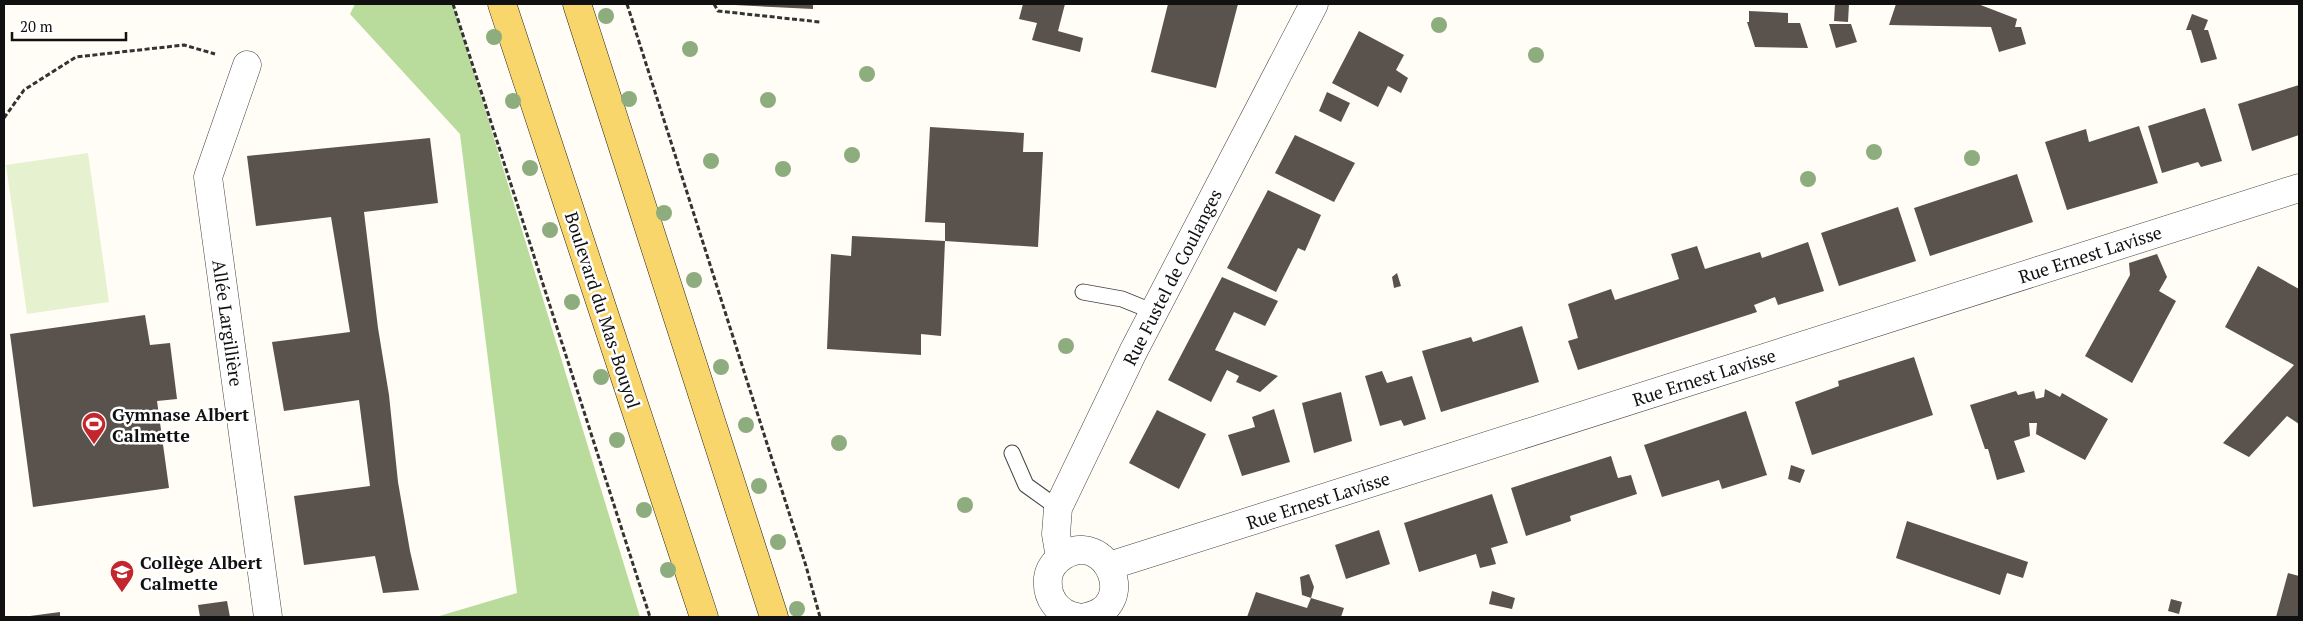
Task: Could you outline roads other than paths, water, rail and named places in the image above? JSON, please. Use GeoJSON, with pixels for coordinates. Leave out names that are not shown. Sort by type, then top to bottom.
{"type":"FeatureCollection","features":[{"type":"Feature","properties":{"kind":"main road","name":"Boulevard du Mas-Bouyol"},"geometry":{"type":"LineString","coordinates":[[502,4],[704,617]]}},
{"type":"Feature","properties":{"kind":"main road"},"geometry":{"type":"LineString","coordinates":[[577,4],[774,617]]}},
{"type":"Feature","properties":{"kind":"street","name":"Rue Fustel de Coulanges"},"geometry":{"type":"LineString","coordinates":[[1060,558],[1056,534],[1058,508],[1154,312],[1314,4]]}},
{"type":"Feature","properties":{"kind":"street","name":"Allée Largillière"},"geometry":{"type":"LineString","coordinates":[[247,65],[208,177],[268,617]]}},
{"type":"Feature","properties":{"kind":"street","name":"Rue Ernest Lavisse"},"geometry":{"type":"LineString","coordinates":[[1109,566],[2299,188]]}},
{"type":"Feature","properties":{"kind":"street"},"geometry":{"type":"LineString","coordinates":[[1070,552],[1087,552],[1102,558],[1109,566],[1114,575],[1113,596],[1093,616],[1062,612],[1049,596],[1047,585],[1053,565],[1070,552]]}},
{"type":"Feature","properties":{"kind":"lane"},"geometry":{"type":"LineString","coordinates":[[1083,292],[1122,299],[1154,312]]}},
{"type":"Feature","properties":{"kind":"lane"},"geometry":{"type":"LineString","coordinates":[[1012,453],[1026,485],[1058,508]]}},
{"type":"Feature","properties":{"kind":"place","name":"Gymnase Albert Calmette"},"geometry":{"type":"Point","coordinates":[94,445]}},
{"type":"Feature","properties":{"kind":"place","name":"Collège Albert Calmette"},"geometry":{"type":"Point","coordinates":[122,593]}}]}
